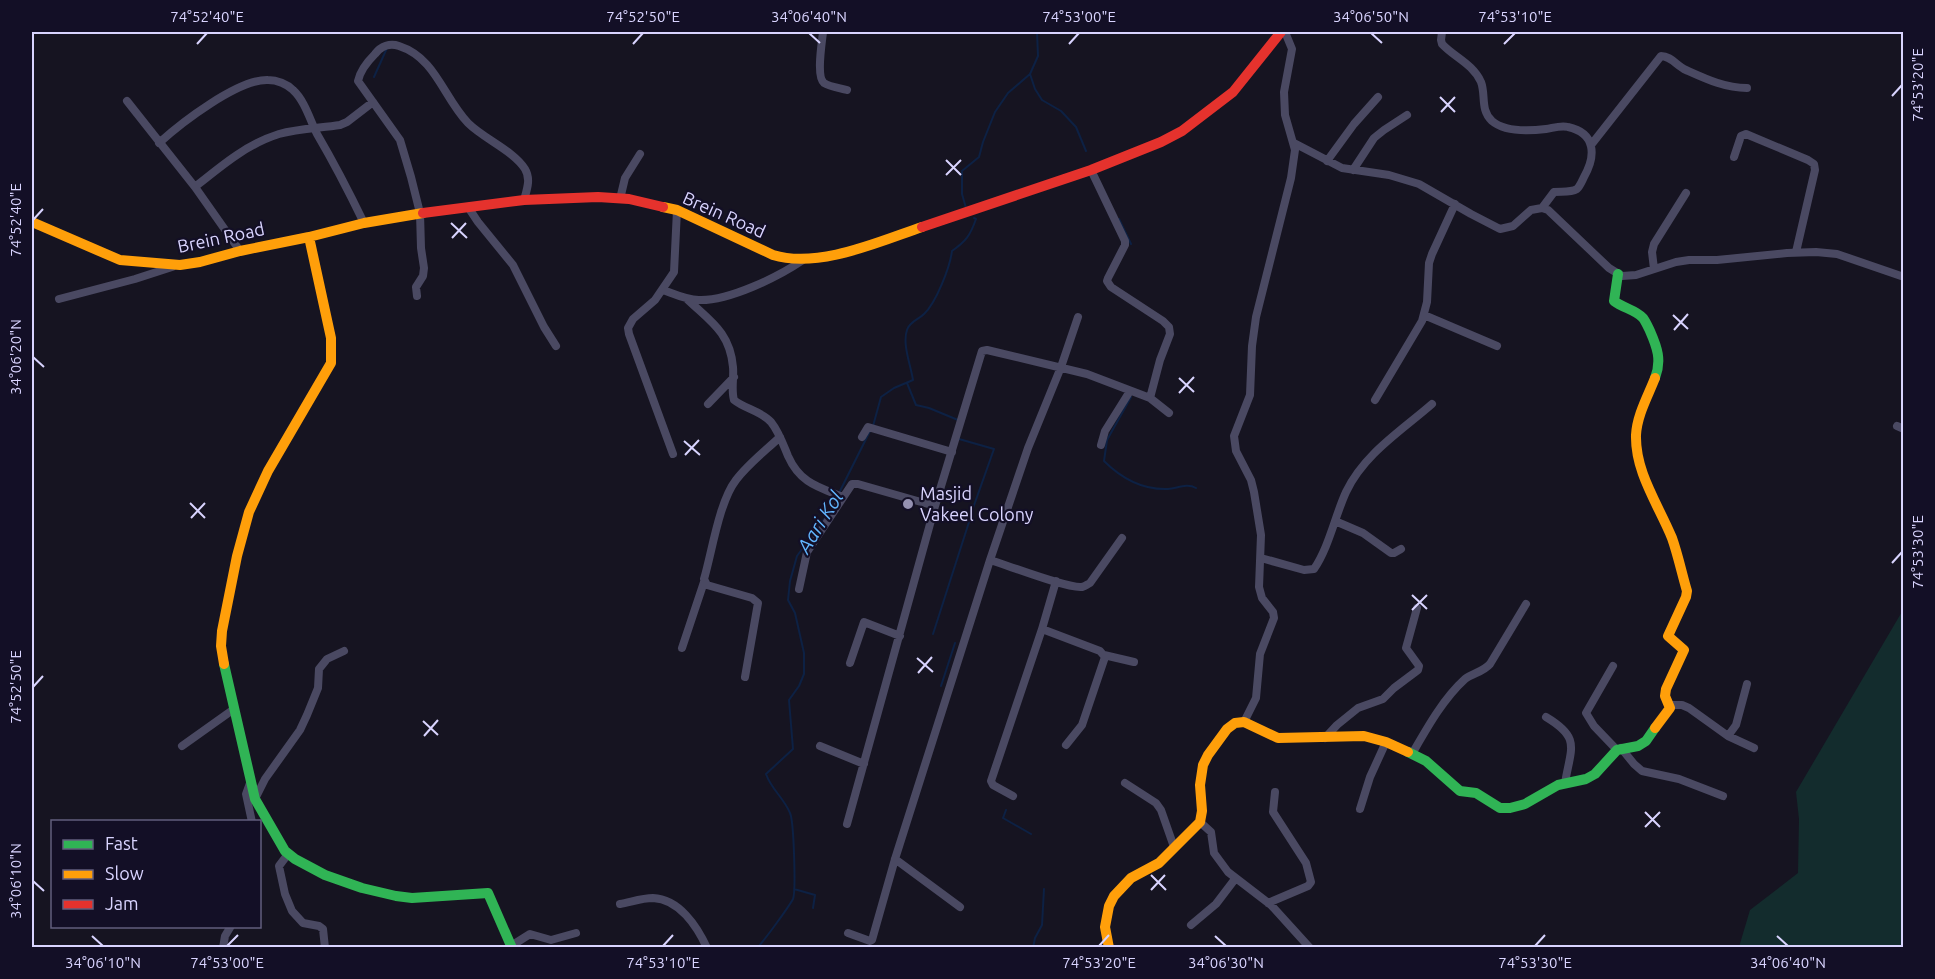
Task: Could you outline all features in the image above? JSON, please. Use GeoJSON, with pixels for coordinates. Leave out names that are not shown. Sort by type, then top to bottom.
{"type":"FeatureCollection","features":[{"type":"Feature","properties":{"kind":"street"},"geometry":{"type":"LineString","coordinates":[[823,32],[820,73],[822,81],[847,90]]}},
{"type":"Feature","properties":{"kind":"street"},"geometry":{"type":"LineString","coordinates":[[1244,722],[1256,698],[1260,654],[1274,621],[1273,612],[1262,598],[1259,587],[1261,535],[1254,492],[1249,475],[1236,451],[1234,436],[1250,395],[1254,332],[1292,178],[1295,156],[1284,104],[1292,49],[1283,32]]}},
{"type":"Feature","properties":{"kind":"street","name":"Brein Road"},"geometry":{"type":"LineString","coordinates":[[32,222],[113,258],[176,265],[200,262],[364,223],[420,213],[524,200],[571,197],[620,198],[677,210],[786,259],[802,260],[822,257],[872,244],[1091,170],[1161,142],[1205,116],[1233,92],[1283,32]]}},
{"type":"Feature","properties":{"kind":"street"},"geometry":{"type":"LineString","coordinates":[[1443,32],[1440,40],[1442,44],[1466,63],[1481,83],[1485,108],[1493,122],[1517,129],[1539,130],[1569,127],[1584,134],[1591,145],[1589,169],[1579,186],[1571,191],[1554,192],[1542,208]]}},
{"type":"Feature","properties":{"kind":"street"},"geometry":{"type":"LineString","coordinates":[[417,296],[416,287],[425,272],[421,248],[420,213],[400,140],[360,85],[359,77],[378,50],[388,45],[407,49],[422,58],[432,68],[466,121],[478,133],[517,159],[524,167],[529,181],[524,200]]}},
{"type":"Feature","properties":{"kind":"street"},"geometry":{"type":"LineString","coordinates":[[1591,145],[1661,56],[1722,86],[1747,88]]}},
{"type":"Feature","properties":{"kind":"street"},"geometry":{"type":"LineString","coordinates":[[159,143],[183,122],[240,89],[265,80],[281,82],[292,89],[303,103],[364,223]]}},
{"type":"Feature","properties":{"kind":"street"},"geometry":{"type":"LineString","coordinates":[[1328,161],[1354,124],[1378,97]]}},
{"type":"Feature","properties":{"kind":"street"},"geometry":{"type":"LineString","coordinates":[[127,101],[195,187],[240,251]]}},
{"type":"Feature","properties":{"kind":"street"},"geometry":{"type":"LineString","coordinates":[[195,187],[225,162],[252,146],[279,134],[347,122],[373,102]]}},
{"type":"Feature","properties":{"kind":"street"},"geometry":{"type":"LineString","coordinates":[[1353,170],[1374,138],[1407,115]]}},
{"type":"Feature","properties":{"kind":"street"},"geometry":{"type":"LineString","coordinates":[[1734,157],[1741,136],[1746,134],[1814,164],[1815,170],[1796,252]]}},
{"type":"Feature","properties":{"kind":"street"},"geometry":{"type":"LineString","coordinates":[[1294,143],[1342,168],[1377,172],[1419,183],[1500,229],[1513,226],[1531,210],[1542,208],[1552,213],[1618,274],[1629,276],[1689,260],[1717,260],[1796,252],[1837,254],[1904,277]]}},
{"type":"Feature","properties":{"kind":"street"},"geometry":{"type":"LineString","coordinates":[[620,198],[625,178],[640,154]]}},
{"type":"Feature","properties":{"kind":"street"},"geometry":{"type":"LineString","coordinates":[[1091,170],[1125,241],[1108,278],[1108,283],[1169,327],[1170,334],[1150,398]]}},
{"type":"Feature","properties":{"kind":"street"},"geometry":{"type":"LineString","coordinates":[[1654,269],[1653,244],[1686,192]]}},
{"type":"Feature","properties":{"kind":"street"},"geometry":{"type":"LineString","coordinates":[[1375,400],[1424,315],[1432,254],[1455,204]]}},
{"type":"Feature","properties":{"kind":"street"},"geometry":{"type":"LineString","coordinates":[[468,207],[513,265],[556,346]]}},
{"type":"Feature","properties":{"kind":"street"},"geometry":{"type":"LineString","coordinates":[[673,454],[628,331],[633,319],[647,308],[663,290],[674,272],[677,210]]}},
{"type":"Feature","properties":{"kind":"street"},"geometry":{"type":"LineString","coordinates":[[309,237],[331,338],[332,356],[326,374],[268,471],[245,520],[222,631],[221,646],[255,798],[288,854],[332,876],[377,892],[399,897],[417,898],[488,893],[511,947],[530,934],[553,940],[576,933]]}},
{"type":"Feature","properties":{"kind":"street"},"geometry":{"type":"LineString","coordinates":[[663,290],[687,299],[699,300],[728,294],[762,283],[802,260]]}},
{"type":"Feature","properties":{"kind":"street"},"geometry":{"type":"LineString","coordinates":[[58,299],[135,279],[176,265]]}},
{"type":"Feature","properties":{"kind":"street"},"geometry":{"type":"LineString","coordinates":[[1109,948],[1105,927],[1109,906],[1114,896],[1131,878],[1159,863],[1197,827],[1202,811],[1200,785],[1203,765],[1231,725],[1244,722],[1278,738],[1300,740],[1364,736],[1386,742],[1434,767],[1457,789],[1481,795],[1494,805],[1505,809],[1525,804],[1565,783],[1586,779],[1595,774],[1619,749],[1638,746],[1646,741],[1669,710],[1670,705],[1665,696],[1666,689],[1684,650],[1668,636],[1687,591],[1672,539],[1642,475],[1637,456],[1636,433],[1639,418],[1657,372],[1659,357],[1657,347],[1644,319],[1620,307],[1614,300],[1618,274]]}},
{"type":"Feature","properties":{"kind":"street"},"geometry":{"type":"LineString","coordinates":[[687,299],[726,338],[734,377],[734,400],[767,418],[801,477],[843,497]]}},
{"type":"Feature","properties":{"kind":"street"},"geometry":{"type":"LineString","coordinates":[[1424,315],[1497,346]]}},
{"type":"Feature","properties":{"kind":"street"},"geometry":{"type":"LineString","coordinates":[[848,933],[872,940],[895,859],[990,560],[1028,448],[1061,367],[1078,317]]}},
{"type":"Feature","properties":{"kind":"street"},"geometry":{"type":"LineString","coordinates":[[847,824],[935,506],[982,351],[987,350],[1087,374],[1150,398],[1169,413]]}},
{"type":"Feature","properties":{"kind":"street"},"geometry":{"type":"LineString","coordinates":[[708,404],[734,377]]}},
{"type":"Feature","properties":{"kind":"street"},"geometry":{"type":"LineString","coordinates":[[1101,445],[1103,436],[1130,390]]}},
{"type":"Feature","properties":{"kind":"street"},"geometry":{"type":"LineString","coordinates":[[1261,558],[1304,570],[1312,570],[1317,566],[1350,486],[1368,459],[1432,404]]}},
{"type":"Feature","properties":{"kind":"street"},"geometry":{"type":"LineString","coordinates":[[862,437],[868,427],[952,452]]}},
{"type":"Feature","properties":{"kind":"street"},"geometry":{"type":"LineString","coordinates":[[682,648],[704,582],[722,512],[734,482],[780,437]]}},
{"type":"Feature","properties":{"kind":"street"},"geometry":{"type":"LineString","coordinates":[[799,589],[807,552],[850,486],[855,484],[935,506]]}},
{"type":"Feature","properties":{"kind":"street"},"geometry":{"type":"LineString","coordinates":[[1335,521],[1361,532],[1391,553],[1394,554],[1401,549]]}},
{"type":"Feature","properties":{"kind":"street"},"geometry":{"type":"LineString","coordinates":[[990,560],[1079,587],[1087,585],[1122,538]]}},
{"type":"Feature","properties":{"kind":"street"},"geometry":{"type":"LineString","coordinates":[[1013,796],[993,785],[991,781],[1056,581]]}},
{"type":"Feature","properties":{"kind":"street"},"geometry":{"type":"LineString","coordinates":[[704,582],[710,586],[753,598],[758,603],[745,676]]}},
{"type":"Feature","properties":{"kind":"street"},"geometry":{"type":"LineString","coordinates":[[1412,754],[1435,716],[1463,682],[1490,664],[1526,604]]}},
{"type":"Feature","properties":{"kind":"street"},"geometry":{"type":"LineString","coordinates":[[1325,738],[1358,708],[1383,699],[1418,670],[1419,666],[1406,648],[1417,608]]}},
{"type":"Feature","properties":{"kind":"street"},"geometry":{"type":"LineString","coordinates":[[850,663],[864,622],[900,636]]}},
{"type":"Feature","properties":{"kind":"street"},"geometry":{"type":"LineString","coordinates":[[1042,629],[1100,651],[1104,655],[1134,662]]}},
{"type":"Feature","properties":{"kind":"street"},"geometry":{"type":"LineString","coordinates":[[255,798],[307,715],[318,688],[319,669],[327,659],[344,651]]}},
{"type":"Feature","properties":{"kind":"street"},"geometry":{"type":"LineString","coordinates":[[1066,745],[1082,725],[1104,655]]}},
{"type":"Feature","properties":{"kind":"street"},"geometry":{"type":"LineString","coordinates":[[1613,666],[1586,713],[1589,720],[1642,771],[1679,779],[1723,796]]}},
{"type":"Feature","properties":{"kind":"street"},"geometry":{"type":"LineString","coordinates":[[1728,736],[1736,725],[1747,684]]}},
{"type":"Feature","properties":{"kind":"street"},"geometry":{"type":"LineString","coordinates":[[1670,705],[1682,705],[1689,708],[1728,736],[1754,748]]}},
{"type":"Feature","properties":{"kind":"street"},"geometry":{"type":"LineString","coordinates":[[182,746],[234,709]]}},
{"type":"Feature","properties":{"kind":"street"},"geometry":{"type":"LineString","coordinates":[[1546,717],[1560,725],[1570,737],[1572,749],[1565,783]]}},
{"type":"Feature","properties":{"kind":"street"},"geometry":{"type":"LineString","coordinates":[[1360,809],[1368,783],[1386,742]]}},
{"type":"Feature","properties":{"kind":"street"},"geometry":{"type":"LineString","coordinates":[[820,746],[864,764]]}},
{"type":"Feature","properties":{"kind":"street"},"geometry":{"type":"LineString","coordinates":[[250,783],[246,794],[252,820]]}},
{"type":"Feature","properties":{"kind":"street"},"geometry":{"type":"LineString","coordinates":[[1125,783],[1156,803],[1161,810],[1174,847]]}},
{"type":"Feature","properties":{"kind":"street"},"geometry":{"type":"LineString","coordinates":[[1268,903],[1308,886],[1311,882],[1306,863],[1273,812],[1275,792]]}},
{"type":"Feature","properties":{"kind":"street"},"geometry":{"type":"LineString","coordinates":[[1200,822],[1211,832],[1217,859],[1235,879],[1281,915],[1310,948]]}},
{"type":"Feature","properties":{"kind":"street"},"geometry":{"type":"LineString","coordinates":[[288,854],[279,866],[288,902],[303,923],[323,929],[325,948]]}},
{"type":"Feature","properties":{"kind":"street"},"geometry":{"type":"LineString","coordinates":[[895,859],[960,907]]}},
{"type":"Feature","properties":{"kind":"street"},"geometry":{"type":"LineString","coordinates":[[1191,926],[1212,909],[1235,879]]}},
{"type":"Feature","properties":{"kind":"street"},"geometry":{"type":"LineString","coordinates":[[620,904],[646,898],[667,901],[687,916],[707,948]]}},
{"type":"Feature","properties":{"kind":"street"},"geometry":{"type":"LineString","coordinates":[[224,948],[225,936],[230,928]]}},
{"type":"Feature","properties":{"kind":"green space"},"geometry":{"type":"Polygon","coordinates":[[[1903,610],[1903,947],[1739,947],[1750,910],[1798,873],[1799,819],[1796,792],[1903,610]]]}},
{"type":"Feature","properties":{"kind":"waterway","name":"Aari Kol"},"geometry":{"type":"LineString","coordinates":[[966,208],[962,194],[962,171],[979,157],[995,112],[1008,93],[1030,74],[1038,56],[1037,32]]}},
{"type":"Feature","properties":{"kind":"waterway"},"geometry":{"type":"LineString","coordinates":[[374,77],[387,48]]}},
{"type":"Feature","properties":{"kind":"waterway"},"geometry":{"type":"LineString","coordinates":[[1030,74],[1042,100],[1061,111],[1076,127],[1086,151]]}},
{"type":"Feature","properties":{"kind":"waterway","name":"Aari Kol"},"geometry":{"type":"LineString","coordinates":[[873,426],[881,397],[894,388],[913,380],[906,348],[908,327],[929,309],[938,293],[952,251],[969,234],[976,219],[974,218]]}},
{"type":"Feature","properties":{"kind":"waterway"},"geometry":{"type":"LineString","coordinates":[[1119,219],[1131,244]]}},
{"type":"Feature","properties":{"kind":"waterway"},"geometry":{"type":"LineString","coordinates":[[907,383],[916,405],[958,420]]}},
{"type":"Feature","properties":{"kind":"waterway"},"geometry":{"type":"LineString","coordinates":[[1131,397],[1107,440],[1104,461],[1125,478],[1141,485],[1159,489],[1186,486],[1196,488]]}},
{"type":"Feature","properties":{"kind":"waterway","name":"Aari Kol"},"geometry":{"type":"LineString","coordinates":[[839,493],[870,431]]}},
{"type":"Feature","properties":{"kind":"waterway"},"geometry":{"type":"LineString","coordinates":[[959,439],[994,449],[972,511]]}},
{"type":"Feature","properties":{"kind":"waterway","name":"Aari Kol"},"geometry":{"type":"LineString","coordinates":[[757,948],[793,899],[794,894],[794,857],[790,813],[766,774],[793,749],[789,700],[804,674],[804,653],[795,613],[788,600],[790,581],[797,556],[830,511]]}},
{"type":"Feature","properties":{"kind":"waterway"},"geometry":{"type":"LineString","coordinates":[[933,634],[970,519]]}},
{"type":"Feature","properties":{"kind":"waterway"},"geometry":{"type":"LineString","coordinates":[[941,686],[955,643]]}},
{"type":"Feature","properties":{"kind":"waterway"},"geometry":{"type":"LineString","coordinates":[[1006,810],[1003,818],[1031,834]]}},
{"type":"Feature","properties":{"kind":"waterway"},"geometry":{"type":"LineString","coordinates":[[794,889],[815,895],[813,908]]}},
{"type":"Feature","properties":{"kind":"waterway"},"geometry":{"type":"LineString","coordinates":[[1033,948],[1042,925],[1044,889]]}},
{"type":"Feature","properties":{"kind":"traffic: fast"},"geometry":{"type":"LineString","coordinates":[[1618,274],[1614,301],[1637,313],[1646,323],[1658,354],[1655,378]]}},
{"type":"Feature","properties":{"kind":"traffic: fast"},"geometry":{"type":"LineString","coordinates":[[224,664],[255,799],[285,851],[325,875],[362,888],[396,896],[412,898],[488,893],[512,948]]}},
{"type":"Feature","properties":{"kind":"traffic: fast"},"geometry":{"type":"LineString","coordinates":[[1408,752],[1426,761],[1460,791],[1476,793],[1500,808],[1510,808],[1525,804],[1558,785],[1586,779],[1595,774],[1617,750],[1638,746],[1646,741],[1655,728]]}},
{"type":"Feature","properties":{"kind":"traffic: slow"},"geometry":{"type":"LineString","coordinates":[[663,207],[677,210],[773,255],[791,258],[809,259],[848,252],[922,227]]}},
{"type":"Feature","properties":{"kind":"traffic: slow"},"geometry":{"type":"LineString","coordinates":[[32,222],[120,260],[180,265],[364,223],[423,213]]}},
{"type":"Feature","properties":{"kind":"traffic: slow"},"geometry":{"type":"LineString","coordinates":[[224,664],[221,646],[222,631],[237,556],[249,512],[268,471],[331,363],[331,338],[309,237]]}},
{"type":"Feature","properties":{"kind":"traffic: slow"},"geometry":{"type":"LineString","coordinates":[[1655,378],[1638,420],[1637,449],[1648,488],[1672,538],[1687,591],[1668,636],[1684,650],[1666,689],[1665,696],[1670,708],[1655,728]]}},
{"type":"Feature","properties":{"kind":"traffic: slow"},"geometry":{"type":"LineString","coordinates":[[1109,948],[1105,927],[1109,906],[1114,896],[1131,878],[1159,863],[1200,822],[1202,811],[1200,785],[1203,765],[1227,729],[1235,723],[1244,722],[1278,738],[1364,736],[1386,742],[1408,752]]}},
{"type":"Feature","properties":{"kind":"traffic: jam"},"geometry":{"type":"LineString","coordinates":[[922,227],[1091,170],[1161,142],[1182,131],[1233,92],[1281,32]]}},
{"type":"Feature","properties":{"kind":"traffic: jam"},"geometry":{"type":"LineString","coordinates":[[423,213],[524,200],[598,197],[629,199],[663,207]]}},
{"type":"Feature","properties":{"kind":"place","name":"Masjid Vakeel Colony"},"geometry":{"type":"Point","coordinates":[908,504]}}]}
